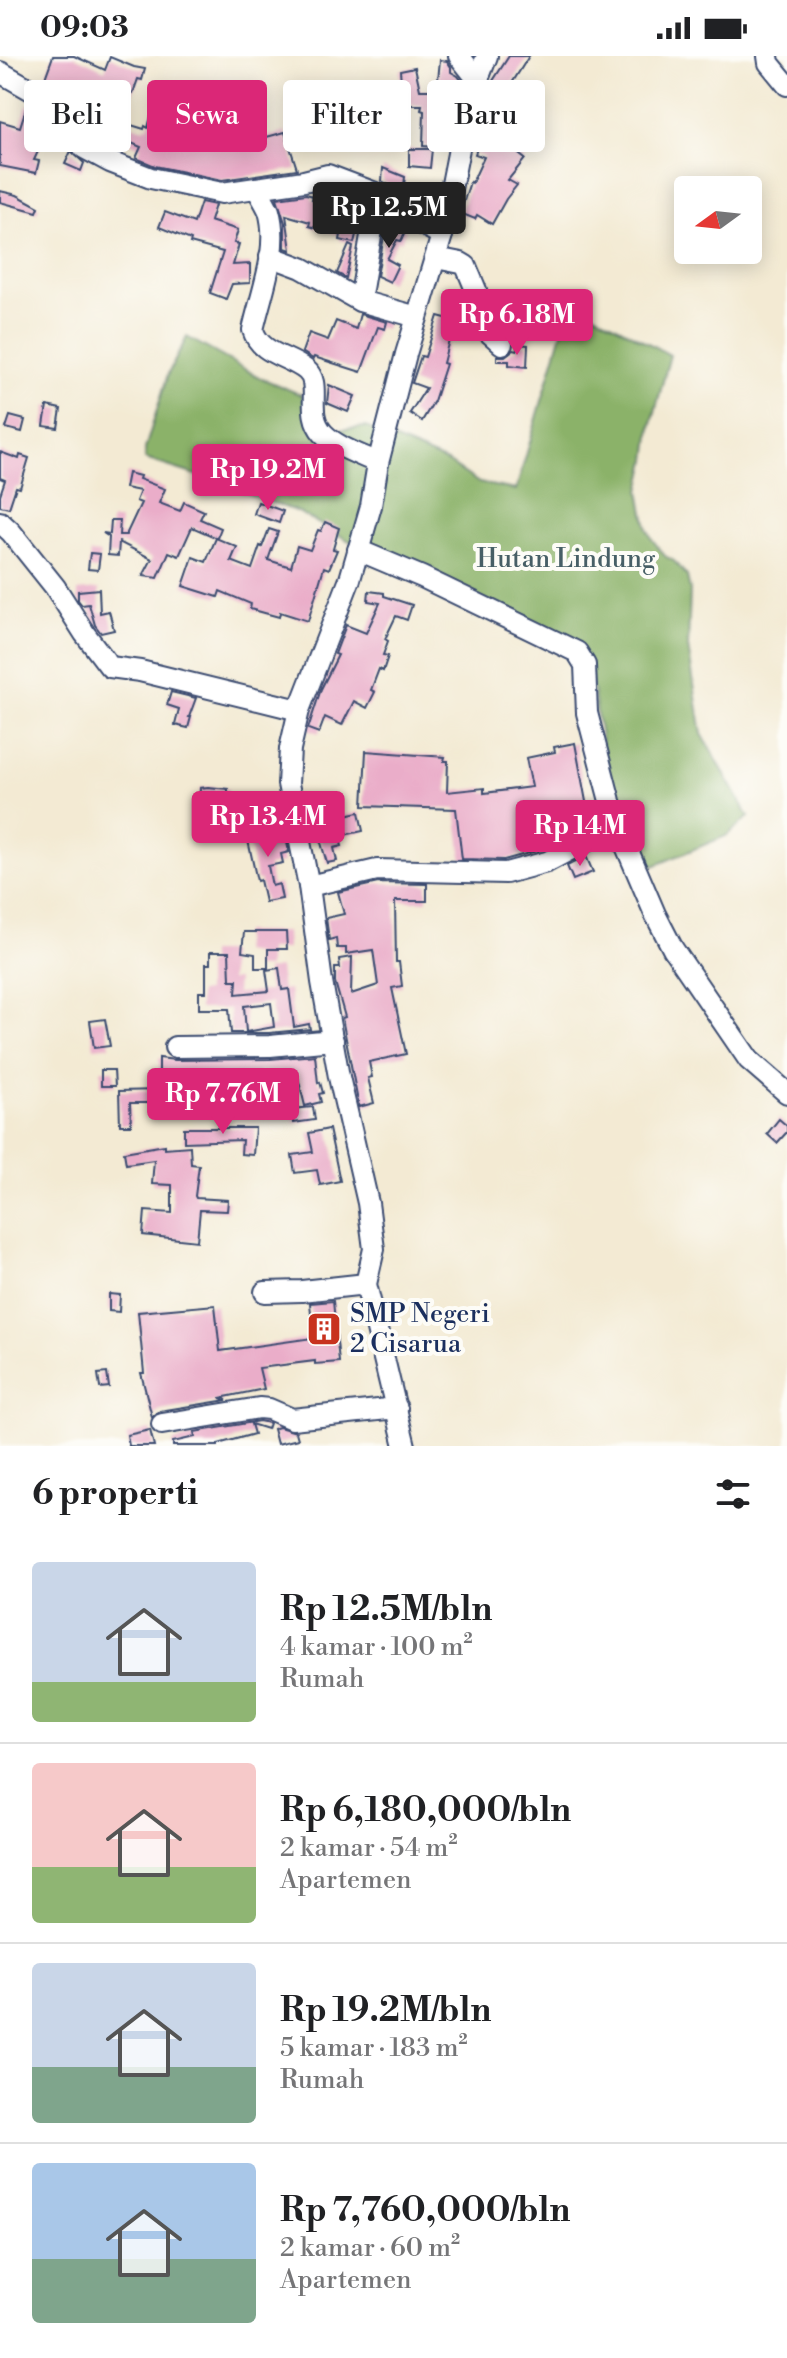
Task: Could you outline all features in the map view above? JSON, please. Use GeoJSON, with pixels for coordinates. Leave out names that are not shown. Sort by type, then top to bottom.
{"type":"FeatureCollection","features":[{"type":"Feature","properties":{"kind":"street"},"geometry":{"type":"LineString","coordinates":[[459,56],[478,80]]}},
{"type":"Feature","properties":{"kind":"street"},"geometry":{"type":"LineString","coordinates":[[478,80],[487,56]]}},
{"type":"Feature","properties":{"kind":"street"},"geometry":{"type":"LineString","coordinates":[[768,56],[769,63],[787,85]]}},
{"type":"Feature","properties":{"kind":"street"},"geometry":{"type":"LineString","coordinates":[[0,72],[61,107],[84,148],[151,178],[222,193],[328,175],[378,194],[400,206],[404,215],[442,235]]}},
{"type":"Feature","properties":{"kind":"street"},"geometry":{"type":"LineString","coordinates":[[405,1446],[366,1284],[374,1249],[370,1218],[339,1077],[309,886],[288,784],[290,749],[299,710],[346,590],[371,506],[378,463],[442,235],[458,152]]}},
{"type":"Feature","properties":{"kind":"street"},"geometry":{"type":"LineString","coordinates":[[257,189],[269,211],[272,237],[254,334],[264,347],[308,371],[315,384],[312,403],[315,420],[324,435],[378,463]]}},
{"type":"Feature","properties":{"kind":"street"},"geometry":{"type":"LineString","coordinates":[[360,301],[378,194]]}},
{"type":"Feature","properties":{"kind":"street"},"geometry":{"type":"LineString","coordinates":[[270,256],[302,268],[360,301],[417,317]]}},
{"type":"Feature","properties":{"kind":"street"},"geometry":{"type":"LineString","coordinates":[[436,258],[466,266],[476,290],[476,312],[482,326],[502,344]]}},
{"type":"Feature","properties":{"kind":"street"},"geometry":{"type":"LineString","coordinates":[[0,522],[55,587],[110,667],[140,671],[299,710]]}},
{"type":"Feature","properties":{"kind":"street"},"geometry":{"type":"LineString","coordinates":[[358,550],[422,577],[580,655],[585,665],[589,721],[617,825],[655,914],[673,949],[749,1060],[787,1093]]}},
{"type":"Feature","properties":{"kind":"street"},"geometry":{"type":"LineString","coordinates":[[309,886],[377,870],[506,873],[547,862],[617,825]]}},
{"type":"Feature","properties":{"kind":"street"},"geometry":{"type":"LineString","coordinates":[[175,1047],[270,1046],[333,1040]]}},
{"type":"Feature","properties":{"kind":"street"},"geometry":{"type":"LineString","coordinates":[[265,1292],[366,1284]]}},
{"type":"Feature","properties":{"kind":"street"},"geometry":{"type":"LineString","coordinates":[[162,1424],[259,1408],[292,1419],[397,1408]]}},
{"type":"Feature","properties":{"kind":"green space","name":"Hutan Lindung"},"geometry":{"type":"Polygon","coordinates":[[[571,301],[670,355],[651,427],[640,491],[647,529],[652,539],[687,576],[690,590],[688,647],[702,734],[749,817],[726,836],[651,867],[615,792],[603,751],[590,671],[566,655],[445,595],[298,512],[145,459],[145,449],[168,374],[187,337],[261,378],[302,395],[309,422],[336,430],[366,427],[449,463],[479,483],[516,490],[571,301]]]}},
{"type":"Feature","properties":{"kind":"building"},"geometry":{"type":"Polygon","coordinates":[[[53,56],[74,56],[105,70],[110,57],[145,69],[133,93],[131,80],[44,80],[53,56]]]}},
{"type":"Feature","properties":{"kind":"building"},"geometry":{"type":"Polygon","coordinates":[[[509,56],[529,56],[514,80],[494,80],[509,56]]]}},
{"type":"Feature","properties":{"kind":"building"},"geometry":{"type":"Polygon","coordinates":[[[440,60],[447,61],[451,72],[461,80],[438,80],[440,60]]]}},
{"type":"Feature","properties":{"kind":"building"},"geometry":{"type":"Polygon","coordinates":[[[415,67],[420,90],[427,90],[427,146],[423,146],[422,105],[411,105],[411,80],[401,80],[400,70],[415,67]]]}},
{"type":"Feature","properties":{"kind":"building"},"geometry":{"type":"Polygon","coordinates":[[[24,114],[24,152],[38,152],[34,160],[39,161],[36,173],[0,166],[0,121],[20,127],[24,114]]]}},
{"type":"Feature","properties":{"kind":"building"},"geometry":{"type":"Polygon","coordinates":[[[131,125],[144,129],[145,126],[147,152],[267,152],[267,137],[283,133],[283,152],[291,152],[297,169],[222,180],[155,166],[136,158],[141,147],[131,143],[131,125]]]}},
{"type":"Feature","properties":{"kind":"building"},"geometry":{"type":"Polygon","coordinates":[[[411,149],[432,152],[430,168],[409,166],[411,149]]]}},
{"type":"Feature","properties":{"kind":"building"},"geometry":{"type":"Polygon","coordinates":[[[71,152],[84,163],[81,171],[65,164],[71,152]]]}},
{"type":"Feature","properties":{"kind":"building"},"geometry":{"type":"Polygon","coordinates":[[[516,152],[525,159],[508,180],[517,185],[492,224],[477,215],[475,219],[460,213],[470,182],[484,157],[475,154],[516,152]]]}},
{"type":"Feature","properties":{"kind":"building"},"geometry":{"type":"Polygon","coordinates":[[[383,168],[405,177],[403,193],[382,181],[383,168]]]}},
{"type":"Feature","properties":{"kind":"building"},"geometry":{"type":"Polygon","coordinates":[[[0,191],[17,195],[39,207],[37,212],[0,202],[0,191]]]}},
{"type":"Feature","properties":{"kind":"building"},"geometry":{"type":"Polygon","coordinates":[[[306,194],[333,205],[330,216],[359,222],[354,243],[340,240],[341,235],[309,226],[310,222],[286,215],[291,250],[285,248],[285,223],[277,198],[306,194]]]}},
{"type":"Feature","properties":{"kind":"building"},"geometry":{"type":"Polygon","coordinates":[[[201,202],[215,205],[210,221],[238,230],[234,243],[239,244],[233,265],[250,264],[250,283],[232,284],[226,299],[210,293],[223,252],[190,243],[191,240],[159,227],[165,212],[194,223],[201,202]]]}},
{"type":"Feature","properties":{"kind":"building"},"geometry":{"type":"Polygon","coordinates":[[[388,214],[390,221],[406,230],[387,259],[398,265],[390,282],[377,276],[388,214]]]}},
{"type":"Feature","properties":{"kind":"building"},"geometry":{"type":"Polygon","coordinates":[[[349,245],[353,247],[346,278],[337,273],[349,245]]]}},
{"type":"Feature","properties":{"kind":"building"},"geometry":{"type":"Polygon","coordinates":[[[360,314],[387,322],[385,329],[378,327],[361,372],[313,359],[302,352],[309,333],[328,340],[336,321],[356,329],[360,314]]]}},
{"type":"Feature","properties":{"kind":"building"},"geometry":{"type":"Polygon","coordinates":[[[438,316],[453,320],[443,363],[446,364],[434,401],[422,421],[410,413],[426,388],[412,383],[421,356],[425,357],[438,316]]]}},
{"type":"Feature","properties":{"kind":"building"},"geometry":{"type":"Polygon","coordinates":[[[517,344],[528,345],[527,367],[497,361],[497,356],[517,351],[517,344]]]}},
{"type":"Feature","properties":{"kind":"building"},"geometry":{"type":"Polygon","coordinates":[[[329,385],[355,396],[348,412],[327,403],[329,385]]]}},
{"type":"Feature","properties":{"kind":"building"},"geometry":{"type":"Polygon","coordinates":[[[47,406],[61,409],[58,428],[44,426],[47,406]]]}},
{"type":"Feature","properties":{"kind":"building"},"geometry":{"type":"Polygon","coordinates":[[[10,416],[25,420],[22,432],[6,428],[10,416]]]}},
{"type":"Feature","properties":{"kind":"building"},"geometry":{"type":"Polygon","coordinates":[[[0,452],[19,459],[20,455],[29,458],[20,488],[16,487],[9,508],[0,506],[5,480],[0,478],[0,452]]]}},
{"type":"Feature","properties":{"kind":"building"},"geometry":{"type":"Polygon","coordinates":[[[128,473],[165,489],[159,503],[180,511],[184,502],[204,511],[200,519],[221,528],[217,538],[192,527],[179,556],[169,552],[158,578],[143,576],[152,559],[119,542],[118,556],[108,555],[109,537],[103,533],[110,534],[111,520],[120,520],[119,535],[126,535],[141,503],[136,501],[140,491],[125,488],[128,473]]]}},
{"type":"Feature","properties":{"kind":"building"},"geometry":{"type":"Polygon","coordinates":[[[258,502],[283,511],[279,523],[254,514],[258,502]]]}},
{"type":"Feature","properties":{"kind":"building"},"geometry":{"type":"Polygon","coordinates":[[[325,522],[339,528],[333,549],[337,550],[329,569],[324,567],[308,621],[280,612],[279,617],[250,609],[251,604],[220,591],[218,597],[183,586],[193,557],[206,562],[216,538],[237,547],[231,561],[252,569],[269,529],[278,532],[268,560],[291,567],[297,546],[310,550],[325,522]]]}},
{"type":"Feature","properties":{"kind":"building"},"geometry":{"type":"Polygon","coordinates":[[[90,553],[100,554],[98,570],[88,569],[90,553]]]}},
{"type":"Feature","properties":{"kind":"building"},"geometry":{"type":"Polygon","coordinates":[[[99,589],[100,613],[109,611],[114,630],[101,633],[95,625],[89,604],[82,605],[78,600],[78,591],[99,589]]]}},
{"type":"Feature","properties":{"kind":"building"},"geometry":{"type":"Polygon","coordinates":[[[369,591],[384,593],[384,596],[412,605],[407,620],[396,616],[385,639],[388,641],[383,655],[388,656],[383,671],[379,669],[371,690],[375,692],[367,708],[354,701],[342,725],[325,717],[319,733],[308,729],[321,689],[338,655],[335,654],[346,625],[366,633],[380,603],[368,601],[369,591]]]}},
{"type":"Feature","properties":{"kind":"building"},"geometry":{"type":"Polygon","coordinates":[[[171,692],[196,698],[188,728],[175,725],[179,709],[167,705],[171,692]]]}},
{"type":"Feature","properties":{"kind":"building"},"geometry":{"type":"Polygon","coordinates":[[[575,743],[590,823],[563,828],[565,838],[540,850],[504,860],[462,859],[456,809],[363,806],[366,751],[445,757],[444,761],[448,761],[447,792],[484,788],[484,793],[532,787],[526,758],[555,752],[554,747],[575,743]]]}},
{"type":"Feature","properties":{"kind":"building"},"geometry":{"type":"Polygon","coordinates":[[[200,788],[228,789],[228,835],[212,835],[212,808],[199,804],[200,788]]]}},
{"type":"Feature","properties":{"kind":"building"},"geometry":{"type":"Polygon","coordinates":[[[337,803],[341,816],[359,812],[363,831],[339,836],[342,846],[334,848],[337,861],[327,863],[311,809],[337,803]]]}},
{"type":"Feature","properties":{"kind":"building"},"geometry":{"type":"Polygon","coordinates":[[[284,828],[289,852],[281,854],[283,863],[268,866],[272,886],[279,884],[282,899],[265,902],[247,836],[284,828]]]}},
{"type":"Feature","properties":{"kind":"building"},"geometry":{"type":"Polygon","coordinates":[[[586,856],[593,872],[573,880],[567,866],[586,856]]]}},
{"type":"Feature","properties":{"kind":"building"},"geometry":{"type":"Polygon","coordinates":[[[378,883],[427,884],[427,901],[395,901],[396,962],[399,962],[402,986],[392,988],[406,1054],[369,1062],[372,1077],[368,1078],[374,1103],[359,1107],[335,968],[340,968],[339,959],[352,957],[351,994],[378,985],[373,950],[346,954],[346,948],[337,948],[336,938],[329,940],[326,918],[344,914],[338,892],[378,883]]]}},
{"type":"Feature","properties":{"kind":"building"},"geometry":{"type":"Polygon","coordinates":[[[244,932],[286,932],[287,949],[268,949],[268,968],[255,968],[255,954],[242,952],[244,932]]]}},
{"type":"Feature","properties":{"kind":"building"},"geometry":{"type":"Polygon","coordinates":[[[210,952],[229,952],[230,980],[237,980],[236,994],[269,991],[266,970],[279,968],[282,990],[289,989],[294,1027],[309,1024],[310,1029],[231,1033],[229,1009],[199,1009],[199,992],[206,992],[206,964],[210,964],[210,952]],[[271,1003],[244,1006],[246,1032],[274,1027],[271,1003]]]}},
{"type":"Feature","properties":{"kind":"building"},"geometry":{"type":"Polygon","coordinates":[[[105,1019],[110,1046],[94,1048],[90,1021],[105,1019]]]}},
{"type":"Feature","properties":{"kind":"building"},"geometry":{"type":"Polygon","coordinates":[[[315,1055],[318,1083],[323,1093],[319,1094],[321,1102],[305,1106],[297,1073],[259,1071],[259,1078],[219,1075],[216,1109],[130,1103],[131,1125],[120,1125],[119,1091],[159,1090],[159,1058],[270,1059],[315,1055]],[[172,1072],[171,1091],[195,1093],[195,1072],[172,1072]]]}},
{"type":"Feature","properties":{"kind":"building"},"geometry":{"type":"Polygon","coordinates":[[[101,1070],[114,1070],[115,1086],[101,1086],[101,1070]]]}},
{"type":"Feature","properties":{"kind":"building"},"geometry":{"type":"Polygon","coordinates":[[[313,1107],[315,1120],[293,1123],[292,1109],[313,1107]]]}},
{"type":"Feature","properties":{"kind":"building"},"geometry":{"type":"Polygon","coordinates":[[[779,1119],[787,1126],[787,1132],[777,1143],[767,1134],[779,1119]]]}},
{"type":"Feature","properties":{"kind":"building"},"geometry":{"type":"Polygon","coordinates":[[[184,1128],[255,1128],[253,1155],[241,1154],[242,1140],[184,1142],[184,1128]]]}},
{"type":"Feature","properties":{"kind":"building"},"geometry":{"type":"Polygon","coordinates":[[[329,1129],[340,1181],[320,1185],[317,1170],[295,1173],[292,1155],[313,1152],[309,1133],[329,1129]]]}},
{"type":"Feature","properties":{"kind":"building"},"geometry":{"type":"Polygon","coordinates":[[[165,1145],[165,1148],[190,1146],[191,1164],[199,1165],[196,1198],[228,1200],[227,1211],[200,1210],[197,1241],[143,1235],[145,1211],[172,1213],[172,1185],[152,1184],[154,1160],[126,1164],[124,1152],[165,1145]]]}},
{"type":"Feature","properties":{"kind":"building"},"geometry":{"type":"Polygon","coordinates":[[[109,1294],[120,1295],[119,1312],[109,1311],[109,1294]]]}},
{"type":"Feature","properties":{"kind":"building"},"geometry":{"type":"Polygon","coordinates":[[[333,1301],[339,1362],[315,1364],[315,1361],[259,1368],[264,1389],[220,1398],[227,1400],[160,1411],[152,1417],[141,1373],[144,1373],[138,1312],[215,1305],[220,1351],[313,1338],[310,1303],[333,1301]]]}},
{"type":"Feature","properties":{"kind":"building"},"geometry":{"type":"Polygon","coordinates":[[[107,1373],[109,1387],[100,1388],[98,1374],[107,1373]]]}},
{"type":"Feature","properties":{"kind":"building"},"geometry":{"type":"Polygon","coordinates":[[[259,1421],[269,1423],[267,1429],[251,1424],[254,1434],[218,1446],[173,1446],[173,1442],[195,1437],[194,1432],[259,1421]]]}},
{"type":"Feature","properties":{"kind":"building"},"geometry":{"type":"Polygon","coordinates":[[[279,1427],[296,1432],[298,1439],[277,1444],[273,1429],[279,1427]]]}},
{"type":"Feature","properties":{"kind":"building"},"geometry":{"type":"Polygon","coordinates":[[[150,1430],[154,1446],[129,1446],[127,1435],[150,1430]]]}},
{"type":"Feature","properties":{"kind":"place","name":"SMP Negeri 2 Cisarua"},"geometry":{"type":"Point","coordinates":[324,1329]}}]}
